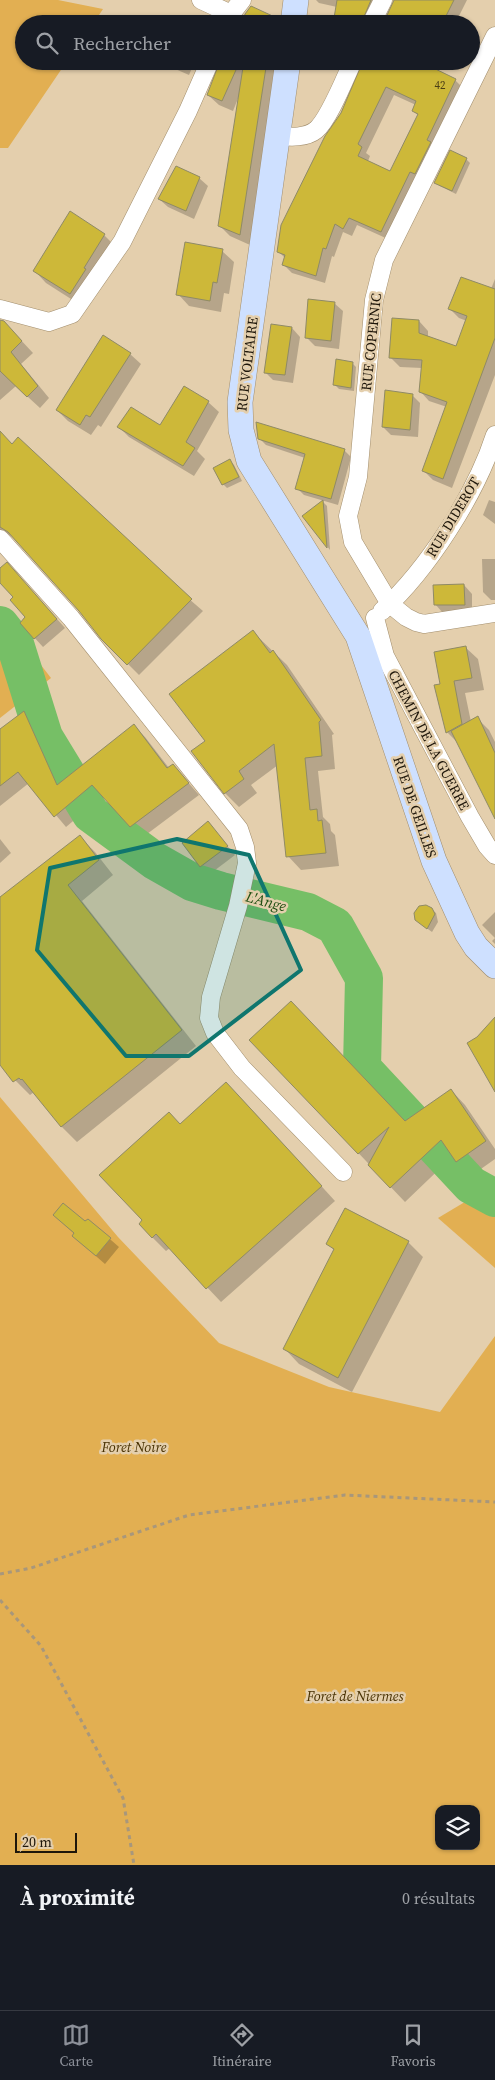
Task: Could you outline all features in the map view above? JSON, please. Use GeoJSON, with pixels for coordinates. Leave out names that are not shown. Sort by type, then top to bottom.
{"type":"FeatureCollection","features":[{"type":"Feature","properties":{"kind":"street"},"geometry":{"type":"LineString","coordinates":[[201,0],[223,15]]}},
{"type":"Feature","properties":{"kind":"street"},"geometry":{"type":"LineString","coordinates":[[232,15],[242,0]]}},
{"type":"Feature","properties":{"kind":"street"},"geometry":{"type":"LineString","coordinates":[[294,15],[296,0]]}},
{"type":"Feature","properties":{"kind":"street"},"geometry":{"type":"LineString","coordinates":[[376,15],[383,0]]}},
{"type":"Feature","properties":{"kind":"street","name":"RUE COPERNIC"},"geometry":{"type":"LineString","coordinates":[[480,66],[495,36]]}},
{"type":"Feature","properties":{"kind":"street"},"geometry":{"type":"LineString","coordinates":[[0,309],[49,322],[72,314],[122,242],[188,112],[206,70]]}},
{"type":"Feature","properties":{"kind":"street","name":"RUE VOLTAIRE"},"geometry":{"type":"LineString","coordinates":[[287,70],[240,402],[241,430],[249,461],[358,636]]}},
{"type":"Feature","properties":{"kind":"street"},"geometry":{"type":"LineString","coordinates":[[279,136],[302,136],[316,130],[323,122],[349,70]]}},
{"type":"Feature","properties":{"kind":"street","name":"RUE COPERNIC"},"geometry":{"type":"LineString","coordinates":[[390,604],[353,542],[348,516],[358,477],[374,300],[384,260],[478,70]]}},
{"type":"Feature","properties":{"kind":"street","name":"RUE DIDEROT"},"geometry":{"type":"LineString","coordinates":[[358,636],[419,572],[445,536],[487,461],[495,435]]}},
{"type":"Feature","properties":{"kind":"street"},"geometry":{"type":"LineString","coordinates":[[0,539],[71,618],[239,829],[246,847],[247,863],[238,906],[211,997],[209,1018],[215,1034],[242,1068],[342,1172]]}},
{"type":"Feature","properties":{"kind":"street"},"geometry":{"type":"LineString","coordinates":[[390,604],[406,617],[424,624],[495,613]]}},
{"type":"Feature","properties":{"kind":"street","name":"CHEMIN DE LA GUERRE"},"geometry":{"type":"LineString","coordinates":[[375,618],[385,656],[470,817],[487,846],[495,855]]}},
{"type":"Feature","properties":{"kind":"street","name":"RUE DE GEILLES"},"geometry":{"type":"LineString","coordinates":[[358,636],[434,861],[467,933],[476,947],[495,966]]}},
{"type":"Feature","properties":{"kind":"path"},"geometry":{"type":"LineString","coordinates":[[0,1574],[31,1568],[189,1515],[345,1495],[495,1502]]}},
{"type":"Feature","properties":{"kind":"path"},"geometry":{"type":"LineString","coordinates":[[0,1600],[41,1646],[123,1798],[134,1865]]}},
{"type":"Feature","properties":{"kind":"highlighted area"},"geometry":{"type":"Polygon","coordinates":[[[177,839],[249,855],[301,970],[189,1056],[126,1056],[37,950],[50,868],[177,839]]]}},
{"type":"Feature","properties":{"kind":"green space"},"geometry":{"type":"Polygon","coordinates":[[[0,0],[58,0],[103,9],[99,15],[15,15],[15,70],[61,70],[8,148],[0,148],[0,0]]]}},
{"type":"Feature","properties":{"kind":"green space"},"geometry":{"type":"Polygon","coordinates":[[[0,612],[51,678],[0,718],[0,612]]]}},
{"type":"Feature","properties":{"kind":"green space"},"geometry":{"type":"Polygon","coordinates":[[[0,1097],[118,1237],[219,1343],[329,1387],[440,1412],[495,1336],[495,1865],[0,1865],[0,1097]]]}},
{"type":"Feature","properties":{"kind":"green space"},"geometry":{"type":"Polygon","coordinates":[[[495,1184],[495,1268],[438,1218],[495,1184]]]}},
{"type":"Feature","properties":{"kind":"building"},"geometry":{"type":"Polygon","coordinates":[[[337,0],[371,0],[365,15],[334,15],[337,0]]]}},
{"type":"Feature","properties":{"kind":"building"},"geometry":{"type":"Polygon","coordinates":[[[394,0],[454,0],[446,15],[387,15],[394,0]]]}},
{"type":"Feature","properties":{"kind":"building"},"geometry":{"type":"Polygon","coordinates":[[[251,6],[270,15],[245,15],[251,6]]]}},
{"type":"Feature","properties":{"kind":"building"},"geometry":{"type":"Polygon","coordinates":[[[217,70],[236,70],[222,101],[207,95],[217,70]]]}},
{"type":"Feature","properties":{"kind":"building"},"geometry":{"type":"Polygon","coordinates":[[[243,70],[266,70],[240,235],[218,226],[243,70]]]}},
{"type":"Feature","properties":{"kind":"building"},"geometry":{"type":"Polygon","coordinates":[[[359,70],[438,70],[456,79],[427,140],[431,142],[415,174],[410,172],[381,232],[349,218],[343,229],[335,224],[326,249],[323,248],[316,276],[282,265],[285,255],[277,252],[281,225],[325,136],[341,113],[359,70]],[[386,87],[358,144],[362,147],[358,156],[390,171],[418,114],[412,111],[416,101],[386,87]]]}},
{"type":"Feature","properties":{"kind":"building"},"geometry":{"type":"Polygon","coordinates":[[[450,150],[467,158],[452,191],[434,183],[450,150]]]}},
{"type":"Feature","properties":{"kind":"building"},"geometry":{"type":"Polygon","coordinates":[[[176,166],[200,177],[186,211],[158,199],[176,166]]]}},
{"type":"Feature","properties":{"kind":"building"},"geometry":{"type":"Polygon","coordinates":[[[70,211],[105,234],[70,294],[33,271],[70,211]]]}},
{"type":"Feature","properties":{"kind":"building"},"geometry":{"type":"Polygon","coordinates":[[[185,242],[223,249],[217,283],[213,282],[210,301],[176,295],[185,242]]]}},
{"type":"Feature","properties":{"kind":"building"},"geometry":{"type":"Polygon","coordinates":[[[461,277],[495,289],[495,338],[443,479],[422,471],[447,402],[419,392],[422,360],[389,358],[392,318],[419,320],[419,333],[456,346],[467,316],[448,309],[461,277]]]}},
{"type":"Feature","properties":{"kind":"building"},"geometry":{"type":"Polygon","coordinates":[[[308,299],[335,302],[331,341],[305,338],[308,299]]]}},
{"type":"Feature","properties":{"kind":"building"},"geometry":{"type":"Polygon","coordinates":[[[0,320],[4,321],[22,341],[11,352],[38,386],[27,397],[0,371],[0,320]]]}},
{"type":"Feature","properties":{"kind":"building"},"geometry":{"type":"Polygon","coordinates":[[[271,324],[292,327],[285,375],[264,373],[271,324]]]}},
{"type":"Feature","properties":{"kind":"building"},"geometry":{"type":"Polygon","coordinates":[[[103,335],[131,353],[90,417],[86,415],[80,425],[56,410],[103,335]]]}},
{"type":"Feature","properties":{"kind":"building"},"geometry":{"type":"Polygon","coordinates":[[[336,359],[353,362],[351,388],[333,385],[336,359]]]}},
{"type":"Feature","properties":{"kind":"building"},"geometry":{"type":"Polygon","coordinates":[[[184,386],[209,401],[186,442],[195,448],[183,466],[117,427],[131,407],[160,425],[184,386]]]}},
{"type":"Feature","properties":{"kind":"building"},"geometry":{"type":"Polygon","coordinates":[[[385,390],[413,394],[410,430],[382,427],[385,390]]]}},
{"type":"Feature","properties":{"kind":"building"},"geometry":{"type":"Polygon","coordinates":[[[256,422],[345,449],[331,499],[295,489],[305,454],[258,439],[256,422]]]}},
{"type":"Feature","properties":{"kind":"building"},"geometry":{"type":"Polygon","coordinates":[[[0,431],[12,444],[18,437],[192,599],[127,665],[101,639],[79,611],[8,532],[0,527],[0,431]]]}},
{"type":"Feature","properties":{"kind":"building"},"geometry":{"type":"Polygon","coordinates":[[[230,459],[239,477],[222,485],[213,468],[230,459]]]}},
{"type":"Feature","properties":{"kind":"building"},"geometry":{"type":"Polygon","coordinates":[[[323,500],[327,548],[302,516],[323,500]]]}},
{"type":"Feature","properties":{"kind":"building"},"geometry":{"type":"Polygon","coordinates":[[[7,562],[57,619],[34,639],[20,623],[25,617],[10,600],[13,597],[0,583],[0,568],[7,562]]]}},
{"type":"Feature","properties":{"kind":"building"},"geometry":{"type":"Polygon","coordinates":[[[464,584],[465,605],[434,605],[433,585],[464,584]]]}},
{"type":"Feature","properties":{"kind":"building"},"geometry":{"type":"Polygon","coordinates":[[[253,630],[270,653],[273,650],[321,720],[319,722],[322,756],[305,758],[310,810],[317,809],[318,821],[322,820],[326,853],[286,857],[274,744],[239,771],[244,779],[224,794],[191,751],[205,741],[169,694],[253,630]]]}},
{"type":"Feature","properties":{"kind":"building"},"geometry":{"type":"Polygon","coordinates":[[[466,646],[472,678],[454,681],[462,724],[446,733],[434,685],[440,684],[434,652],[466,646]]]}},
{"type":"Feature","properties":{"kind":"building"},"geometry":{"type":"Polygon","coordinates":[[[24,711],[57,785],[134,724],[167,768],[173,764],[189,783],[130,827],[92,785],[54,817],[18,772],[0,786],[0,729],[24,711]]]}},
{"type":"Feature","properties":{"kind":"building"},"geometry":{"type":"Polygon","coordinates":[[[478,716],[495,753],[495,819],[451,731],[478,716]]]}},
{"type":"Feature","properties":{"kind":"building"},"geometry":{"type":"Polygon","coordinates":[[[208,821],[228,846],[200,867],[182,843],[208,821]]]}},
{"type":"Feature","properties":{"kind":"building"},"geometry":{"type":"Polygon","coordinates":[[[80,835],[99,860],[68,885],[182,1030],[61,1127],[22,1079],[19,1078],[13,1082],[0,1065],[0,897],[80,835]]]}},
{"type":"Feature","properties":{"kind":"building"},"geometry":{"type":"Polygon","coordinates":[[[426,905],[432,908],[435,914],[427,929],[415,920],[414,913],[419,906],[426,905]]]}},
{"type":"Feature","properties":{"kind":"building"},"geometry":{"type":"Polygon","coordinates":[[[291,1001],[405,1121],[451,1089],[486,1141],[456,1162],[441,1140],[390,1188],[368,1165],[389,1127],[358,1154],[249,1040],[291,1001]]]}},
{"type":"Feature","properties":{"kind":"building"},"geometry":{"type":"Polygon","coordinates":[[[495,1017],[495,1092],[467,1043],[477,1037],[495,1017]]]}},
{"type":"Feature","properties":{"kind":"building"},"geometry":{"type":"Polygon","coordinates":[[[226,1082],[322,1186],[206,1289],[156,1234],[152,1238],[139,1224],[142,1220],[99,1175],[169,1112],[180,1124],[226,1082]]]}},
{"type":"Feature","properties":{"kind":"building"},"geometry":{"type":"Polygon","coordinates":[[[63,1203],[85,1221],[88,1219],[111,1238],[96,1256],[72,1236],[74,1233],[53,1215],[63,1203]]]}},
{"type":"Feature","properties":{"kind":"building"},"geometry":{"type":"Polygon","coordinates":[[[345,1208],[409,1241],[338,1378],[283,1349],[334,1249],[326,1244],[345,1208]]]}},
{"type":"Feature","properties":{"kind":"waterway","name":"L'Ange"},"geometry":{"type":"LineString","coordinates":[[0,625],[15,644],[44,737],[91,814],[155,861],[192,882],[308,912],[335,926],[364,978],[362,1068],[471,1185],[495,1198]]}},
{"type":"Feature","properties":{"kind":"park label","name":"Foret Noire"},"geometry":{"type":"Point","coordinates":[134,1447]}},
{"type":"Feature","properties":{"kind":"park label","name":"Foret de Niermes"},"geometry":{"type":"Point","coordinates":[355,1696]}}]}
